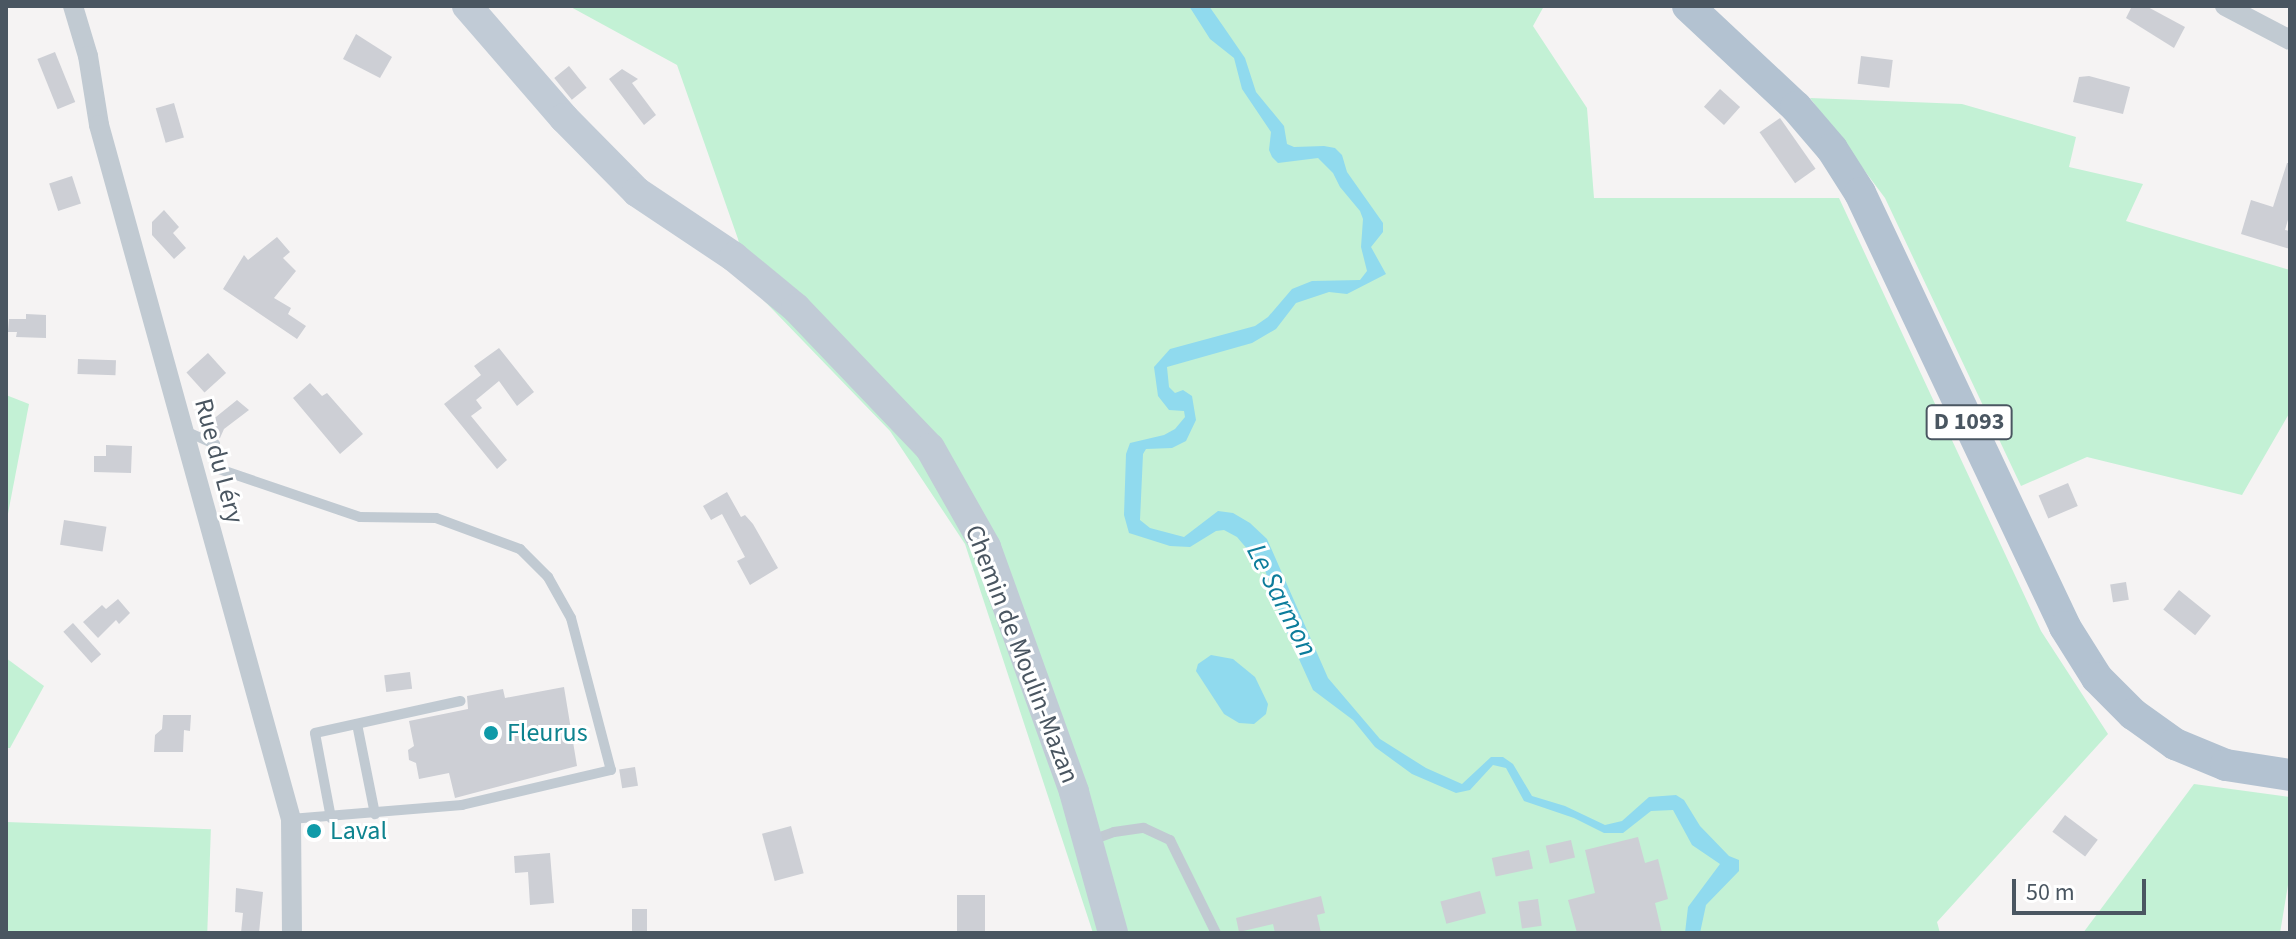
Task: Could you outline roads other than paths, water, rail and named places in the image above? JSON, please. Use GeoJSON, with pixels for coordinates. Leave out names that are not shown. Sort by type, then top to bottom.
{"type":"FeatureCollection","features":[{"type":"Feature","properties":{"kind":"main road","name":"D 1093"},"geometry":{"type":"LineString","coordinates":[[1688,6],[1796,107],[1832,149],[1860,193],[2065,627],[2097,678],[2133,714],[2175,744],[2226,765],[2290,775]]}},
{"type":"Feature","properties":{"kind":"street","name":"Rue du Léry"},"geometry":{"type":"LineString","coordinates":[[73,6],[88,56],[99,125],[291,819],[292,933]]}},
{"type":"Feature","properties":{"kind":"street","name":"Chemin de Moulin-Mazan"},"geometry":{"type":"LineString","coordinates":[[467,6],[564,118],[637,192],[734,257],[796,308],[930,448],[986,547],[1090,841],[1113,933]]}},
{"type":"Feature","properties":{"kind":"street"},"geometry":{"type":"LineString","coordinates":[[2234,8],[2290,40]]}},
{"type":"Feature","properties":{"kind":"lane"},"geometry":{"type":"LineString","coordinates":[[183,430],[215,444],[216,468],[360,517],[436,518],[520,549],[548,577],[571,618],[611,770],[462,805],[291,819]]}},
{"type":"Feature","properties":{"kind":"lane"},"geometry":{"type":"LineString","coordinates":[[331,818],[315,733],[461,701]]}},
{"type":"Feature","properties":{"kind":"lane"},"geometry":{"type":"LineString","coordinates":[[357,724],[375,814]]}},
{"type":"Feature","properties":{"kind":"lane"},"geometry":{"type":"LineString","coordinates":[[1090,841],[1114,832],[1144,828],[1170,840],[1216,933]]}},
{"type":"Feature","properties":{"kind":"water","name":"Le Sarmon"},"geometry":{"type":"Polygon","coordinates":[[[1189,6],[1209,6],[1245,58],[1256,92],[1284,126],[1287,144],[1294,147],[1335,148],[1342,155],[1347,172],[1383,223],[1383,232],[1371,247],[1386,274],[1347,294],[1329,292],[1296,303],[1276,329],[1252,343],[1167,367],[1169,387],[1175,393],[1183,390],[1192,396],[1196,420],[1186,441],[1172,448],[1146,449],[1143,454],[1140,520],[1150,528],[1184,537],[1218,511],[1233,513],[1250,523],[1267,539],[1328,678],[1380,739],[1426,768],[1462,784],[1491,757],[1503,757],[1513,764],[1532,796],[1565,806],[1605,825],[1622,821],[1649,797],[1676,795],[1684,800],[1700,826],[1729,856],[1739,860],[1739,871],[1706,905],[1700,933],[1685,933],[1688,907],[1720,864],[1692,845],[1673,810],[1651,811],[1623,833],[1604,833],[1574,818],[1524,801],[1506,768],[1493,765],[1470,790],[1456,793],[1412,774],[1375,747],[1353,720],[1313,690],[1284,626],[1265,570],[1237,537],[1224,530],[1216,531],[1190,547],[1170,546],[1129,533],[1124,515],[1126,454],[1130,443],[1164,435],[1175,429],[1185,417],[1184,411],[1169,410],[1158,396],[1154,367],[1170,349],[1255,326],[1268,317],[1292,289],[1312,281],[1360,280],[1367,271],[1361,247],[1363,219],[1360,211],[1340,187],[1333,173],[1318,158],[1278,163],[1272,157],[1269,150],[1271,132],[1242,89],[1234,58],[1210,39],[1189,6]]]}},
{"type":"Feature","properties":{"kind":"water"},"geometry":{"type":"Polygon","coordinates":[[[1211,655],[1233,659],[1255,677],[1268,704],[1266,714],[1254,724],[1239,723],[1224,714],[1196,671],[1198,664],[1211,655]]]}},
{"type":"Feature","properties":{"kind":"place","name":"Fleurus"},"geometry":{"type":"Point","coordinates":[491,733]}},
{"type":"Feature","properties":{"kind":"place","name":"Laval"},"geometry":{"type":"Point","coordinates":[314,831]}}]}
